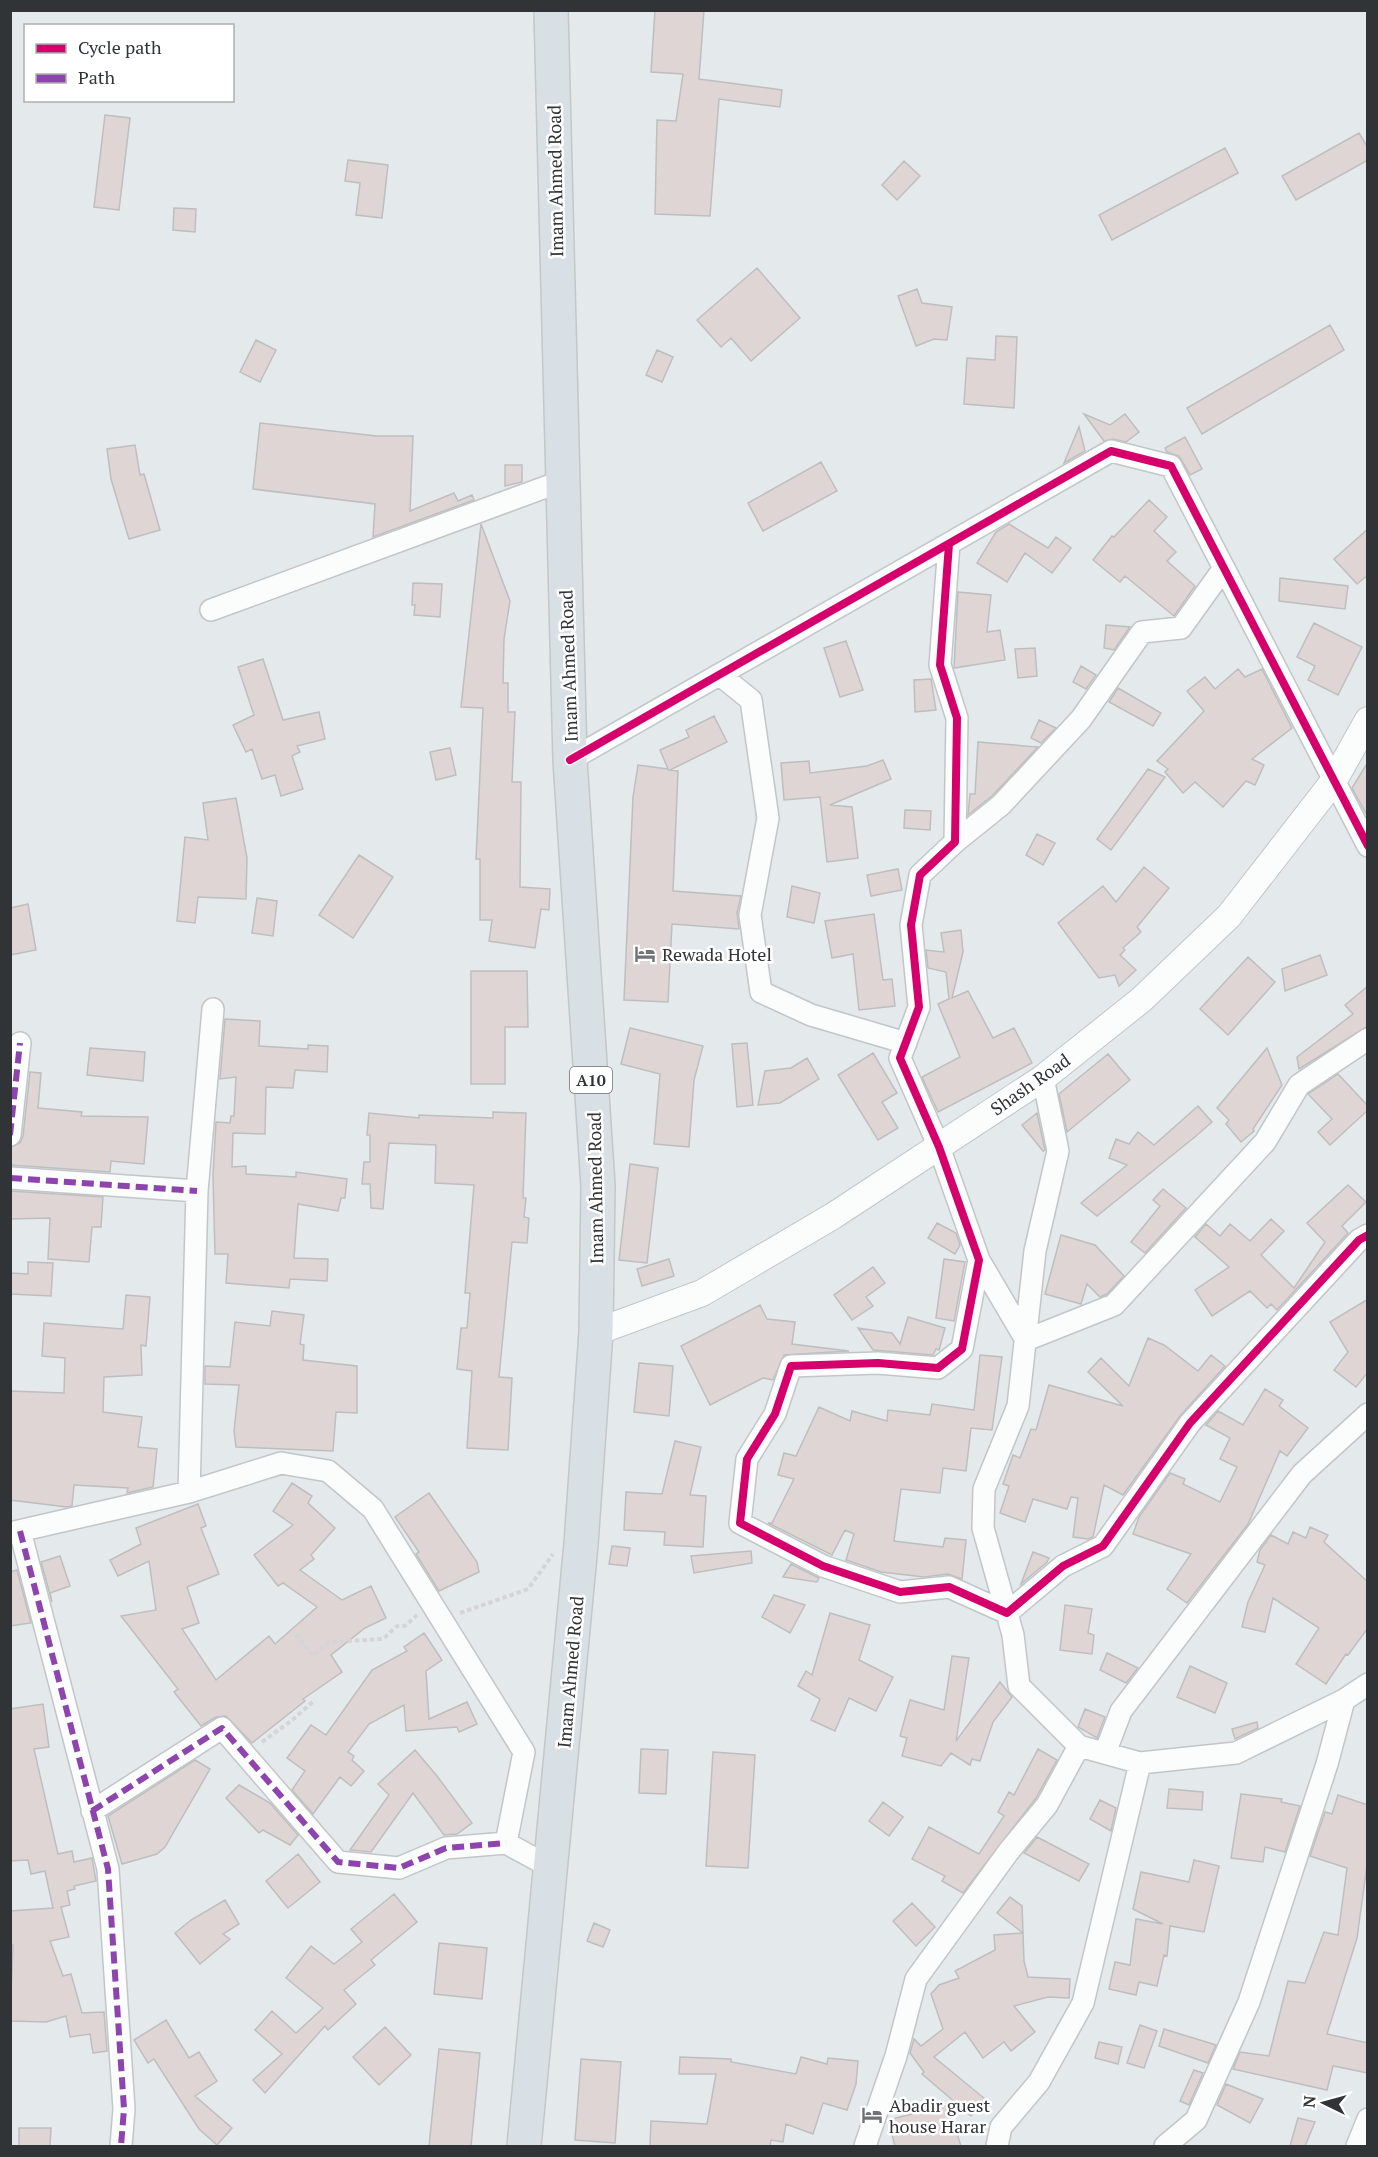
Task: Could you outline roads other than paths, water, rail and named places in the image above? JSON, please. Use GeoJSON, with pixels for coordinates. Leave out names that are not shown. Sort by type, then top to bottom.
{"type":"FeatureCollection","features":[{"type":"Feature","properties":{"kind":"highway","name":"Imam Ahmed Road"},"geometry":{"type":"LineString","coordinates":[[525,2146],[581,1544],[596,1332],[598,1186],[570,760],[551,10]]}},
{"type":"Feature","properties":{"kind":"street"},"geometry":{"type":"LineString","coordinates":[[570,760],[1111,451],[1171,466],[1368,846]]}},
{"type":"Feature","properties":{"kind":"street"},"geometry":{"type":"LineString","coordinates":[[211,610],[562,481]]}},
{"type":"Feature","properties":{"kind":"street"},"geometry":{"type":"LineString","coordinates":[[949,544],[940,665],[957,718],[955,842]]}},
{"type":"Feature","properties":{"kind":"street"},"geometry":{"type":"LineString","coordinates":[[1026,1340],[979,1260],[939,1147],[900,1058],[919,1008],[911,925],[920,875],[955,842],[1001,805],[1081,719],[1142,632],[1181,628],[1224,568]]}},
{"type":"Feature","properties":{"kind":"street"},"geometry":{"type":"LineString","coordinates":[[720,675],[751,700],[768,818],[750,915],[761,992],[811,1015],[906,1043]]}},
{"type":"Feature","properties":{"kind":"street","name":"Shash Road"},"geometry":{"type":"LineString","coordinates":[[596,1332],[702,1293],[833,1216],[1043,1078],[1141,1000],[1229,916],[1333,782],[1368,720]]}},
{"type":"Feature","properties":{"kind":"street"},"geometry":{"type":"LineString","coordinates":[[189,1492],[197,1191],[213,1009]]}},
{"type":"Feature","properties":{"kind":"street"},"geometry":{"type":"LineString","coordinates":[[1026,1340],[1114,1305],[1265,1142],[1299,1085],[1368,1039]]}},
{"type":"Feature","properties":{"kind":"street"},"geometry":{"type":"LineString","coordinates":[[10,1135],[20,1043]]}},
{"type":"Feature","properties":{"kind":"street"},"geometry":{"type":"LineString","coordinates":[[1043,1078],[1058,1151],[1035,1251],[1018,1406],[984,1489],[983,1528],[1013,1635],[1019,1686],[1078,1746],[1140,1763],[1236,1753],[1344,1700],[1368,1684]]}},
{"type":"Feature","properties":{"kind":"street"},"geometry":{"type":"LineString","coordinates":[[10,1178],[197,1191]]}},
{"type":"Feature","properties":{"kind":"street"},"geometry":{"type":"LineString","coordinates":[[1007,1613],[1063,1566],[1103,1546],[1190,1423],[1359,1240],[1368,1234]]}},
{"type":"Feature","properties":{"kind":"street"},"geometry":{"type":"LineString","coordinates":[[979,1260],[962,1349],[938,1368],[878,1363],[791,1366],[775,1414],[747,1459],[740,1523],[823,1566],[900,1592],[949,1587],[1007,1613]]}},
{"type":"Feature","properties":{"kind":"street"},"geometry":{"type":"LineString","coordinates":[[1105,1753],[1121,1711],[1302,1474],[1368,1414]]}},
{"type":"Feature","properties":{"kind":"street"},"geometry":{"type":"LineString","coordinates":[[121,2146],[124,2109],[108,1869],[15,1532],[189,1492],[281,1464],[328,1471],[373,1509],[525,1752],[506,1843]]}},
{"type":"Feature","properties":{"kind":"street"},"geometry":{"type":"LineString","coordinates":[[1165,2146],[1196,2120],[1249,2002],[1327,1764],[1344,1700]]}},
{"type":"Feature","properties":{"kind":"street"},"geometry":{"type":"LineString","coordinates":[[92,1811],[222,1728],[338,1862],[399,1868],[446,1848],[506,1843],[552,1868]]}},
{"type":"Feature","properties":{"kind":"street"},"geometry":{"type":"LineString","coordinates":[[865,2146],[896,2056],[916,1979],[1009,1851],[1047,1805],[1078,1746]]}},
{"type":"Feature","properties":{"kind":"street"},"geometry":{"type":"LineString","coordinates":[[997,2146],[1001,2127],[1040,2082],[1083,2003],[1140,1763]]}},
{"type":"Feature","properties":{"kind":"street"},"geometry":{"type":"LineString","coordinates":[[1357,2146],[1368,2119]]}},
{"type":"Feature","properties":{"kind":"place","name":"Rewada Hotel"},"geometry":{"type":"Point","coordinates":[645,954]}},
{"type":"Feature","properties":{"kind":"place","name":"Abadir guest house Harar"},"geometry":{"type":"Point","coordinates":[872,2115]}}]}
